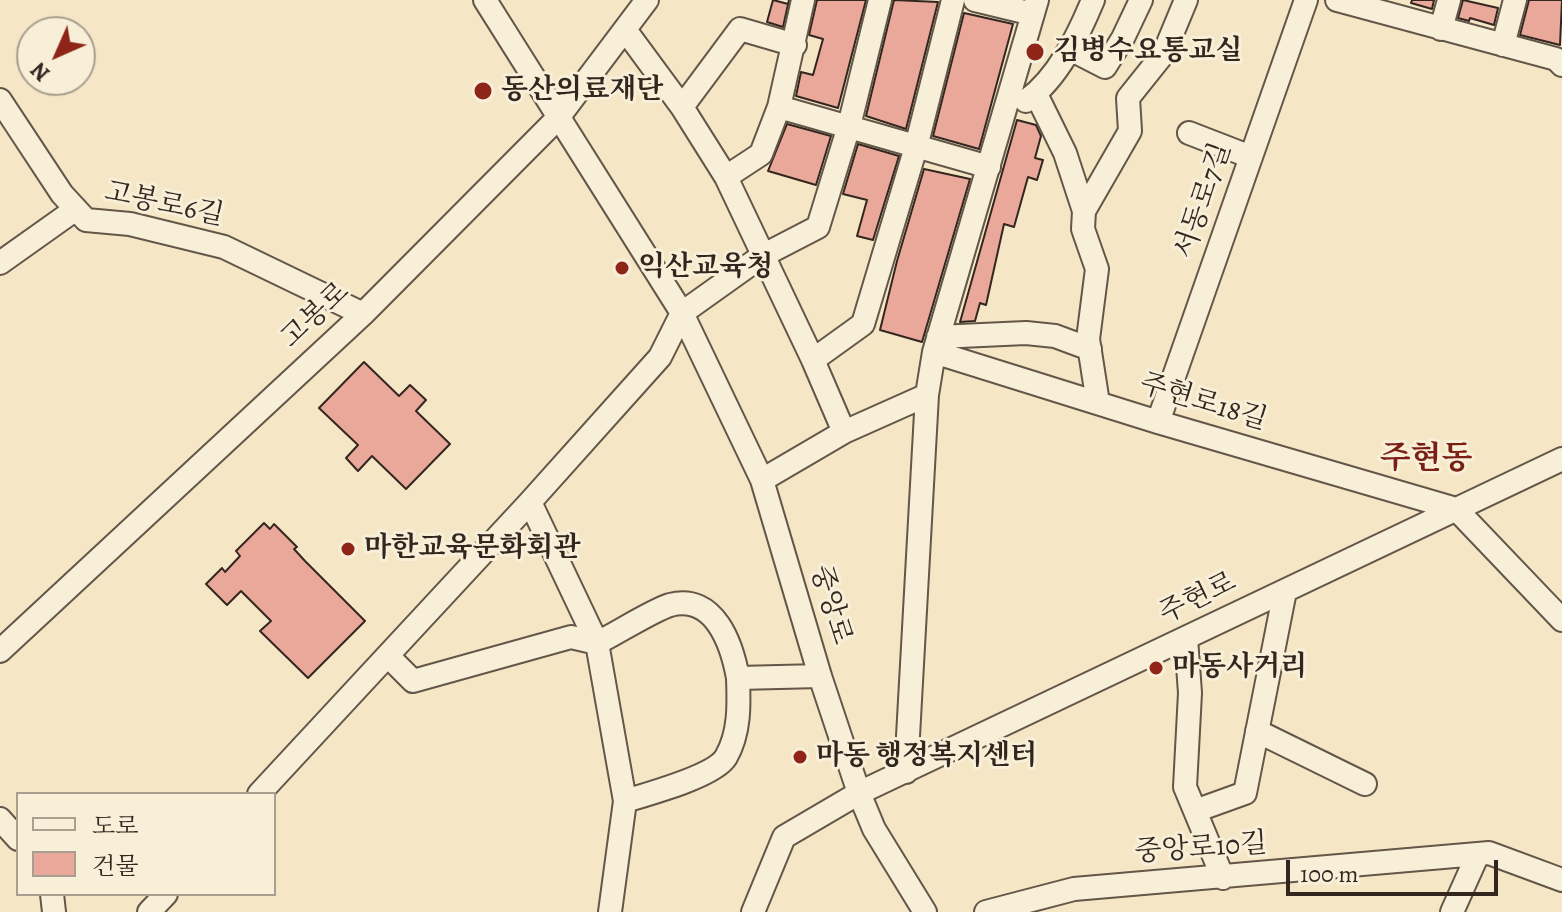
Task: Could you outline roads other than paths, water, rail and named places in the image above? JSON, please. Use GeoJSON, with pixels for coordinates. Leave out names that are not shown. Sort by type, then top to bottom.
{"type":"FeatureCollection","features":[{"type":"Feature","properties":{"kind":"street","name":"중앙로"},"geometry":{"type":"LineString","coordinates":[[485,0],[682,313],[762,480],[820,676],[859,793],[874,829],[924,912]]}},
{"type":"Feature","properties":{"kind":"street","name":"고봉로"},"geometry":{"type":"LineString","coordinates":[[0,651],[363,314],[558,118],[647,0]]}},
{"type":"Feature","properties":{"kind":"street"},"geometry":{"type":"LineString","coordinates":[[726,177],[761,154],[779,107],[803,0]]}},
{"type":"Feature","properties":{"kind":"street"},"geometry":{"type":"LineString","coordinates":[[261,792],[660,357],[682,313],[762,256],[818,227],[849,126],[880,0]]}},
{"type":"Feature","properties":{"kind":"street"},"geometry":{"type":"LineString","coordinates":[[813,360],[863,324],[916,147],[953,0]]}},
{"type":"Feature","properties":{"kind":"street"},"geometry":{"type":"LineString","coordinates":[[906,772],[927,395],[936,344],[1035,7],[975,0]]}},
{"type":"Feature","properties":{"kind":"street"},"geometry":{"type":"LineString","coordinates":[[1002,119],[1036,94],[1070,49],[1093,0]]}},
{"type":"Feature","properties":{"kind":"street"},"geometry":{"type":"LineString","coordinates":[[1070,49],[1105,67],[1141,0]]}},
{"type":"Feature","properties":{"kind":"street"},"geometry":{"type":"LineString","coordinates":[[1084,211],[1130,131],[1128,98],[1164,53],[1186,0]]}},
{"type":"Feature","properties":{"kind":"street","name":"서동로7길"},"geometry":{"type":"LineString","coordinates":[[1158,422],[1306,0]]}},
{"type":"Feature","properties":{"kind":"street"},"geometry":{"type":"LineString","coordinates":[[1337,0],[1363,3],[1441,29],[1556,59],[1562,65]]}},
{"type":"Feature","properties":{"kind":"street"},"geometry":{"type":"LineString","coordinates":[[1441,29],[1449,0]]}},
{"type":"Feature","properties":{"kind":"street"},"geometry":{"type":"LineString","coordinates":[[1503,45],[1515,0]]}},
{"type":"Feature","properties":{"kind":"street"},"geometry":{"type":"LineString","coordinates":[[682,107],[740,29],[795,45]]}},
{"type":"Feature","properties":{"kind":"street"},"geometry":{"type":"LineString","coordinates":[[626,31],[682,107],[726,177],[844,432]]}},
{"type":"Feature","properties":{"kind":"street"},"geometry":{"type":"LineString","coordinates":[[1036,94],[1065,153],[1084,211],[1083,229],[1097,269],[1088,339],[1098,403]]}},
{"type":"Feature","properties":{"kind":"street","name":"고봉로6길"},"geometry":{"type":"LineString","coordinates":[[0,100],[62,194],[86,220],[130,224],[224,247],[363,314]]}},
{"type":"Feature","properties":{"kind":"street"},"geometry":{"type":"LineString","coordinates":[[779,107],[989,167]]}},
{"type":"Feature","properties":{"kind":"street"},"geometry":{"type":"LineString","coordinates":[[1189,133],[1251,157]]}},
{"type":"Feature","properties":{"kind":"street"},"geometry":{"type":"LineString","coordinates":[[0,263],[76,209]]}},
{"type":"Feature","properties":{"kind":"street"},"geometry":{"type":"LineString","coordinates":[[936,344],[1026,333],[1055,336],[1090,349]]}},
{"type":"Feature","properties":{"kind":"street","name":"주현로18길"},"geometry":{"type":"LineString","coordinates":[[936,344],[1098,403],[1456,509]]}},
{"type":"Feature","properties":{"kind":"street"},"geometry":{"type":"LineString","coordinates":[[762,480],[844,432],[927,395]]}},
{"type":"Feature","properties":{"kind":"street","name":"주현로"},"geometry":{"type":"LineString","coordinates":[[753,912],[784,837],[859,793],[1562,459]]}},
{"type":"Feature","properties":{"kind":"street"},"geometry":{"type":"LineString","coordinates":[[530,502],[597,643],[625,801],[610,912]]}},
{"type":"Feature","properties":{"kind":"street"},"geometry":{"type":"LineString","coordinates":[[1456,509],[1562,620]]}},
{"type":"Feature","properties":{"kind":"street"},"geometry":{"type":"LineString","coordinates":[[1195,811],[1245,793],[1285,591]]}},
{"type":"Feature","properties":{"kind":"street"},"geometry":{"type":"LineString","coordinates":[[388,656],[413,681],[571,637],[597,643],[670,605],[685,604],[704,609],[720,625],[732,649],[738,678],[739,708],[735,735],[725,760],[703,774],[625,801]]}},
{"type":"Feature","properties":{"kind":"street"},"geometry":{"type":"LineString","coordinates":[[1186,638],[1190,693],[1185,787],[1223,878]]}},
{"type":"Feature","properties":{"kind":"street"},"geometry":{"type":"LineString","coordinates":[[738,678],[820,676]]}},
{"type":"Feature","properties":{"kind":"street"},"geometry":{"type":"LineString","coordinates":[[1257,731],[1365,784]]}},
{"type":"Feature","properties":{"kind":"street"},"geometry":{"type":"LineString","coordinates":[[0,819],[16,837]]}},
{"type":"Feature","properties":{"kind":"street","name":"중앙로10길"},"geometry":{"type":"LineString","coordinates":[[986,912],[1074,889],[1489,853],[1562,880]]}},
{"type":"Feature","properties":{"kind":"street"},"geometry":{"type":"LineString","coordinates":[[1452,912],[1478,854]]}},
{"type":"Feature","properties":{"kind":"street"},"geometry":{"type":"LineString","coordinates":[[149,912],[164,896]]}},
{"type":"Feature","properties":{"kind":"place","name":"김병수요통교실"},"geometry":{"type":"Point","coordinates":[1035,52]}},
{"type":"Feature","properties":{"kind":"place","name":"동산의료재단"},"geometry":{"type":"Point","coordinates":[483,91]}},
{"type":"Feature","properties":{"kind":"place","name":"익산교육청"},"geometry":{"type":"Point","coordinates":[622,268]}},
{"type":"Feature","properties":{"kind":"place","name":"마한교육문화회관"},"geometry":{"type":"Point","coordinates":[348,549]}},
{"type":"Feature","properties":{"kind":"place","name":"마동사거리"},"geometry":{"type":"Point","coordinates":[1156,668]}},
{"type":"Feature","properties":{"kind":"place","name":"마동 행정복지센터"},"geometry":{"type":"Point","coordinates":[800,757]}},
{"type":"Feature","properties":{"kind":"district","name":"주현동"},"geometry":{"type":"Point","coordinates":[1426,460]}}]}
